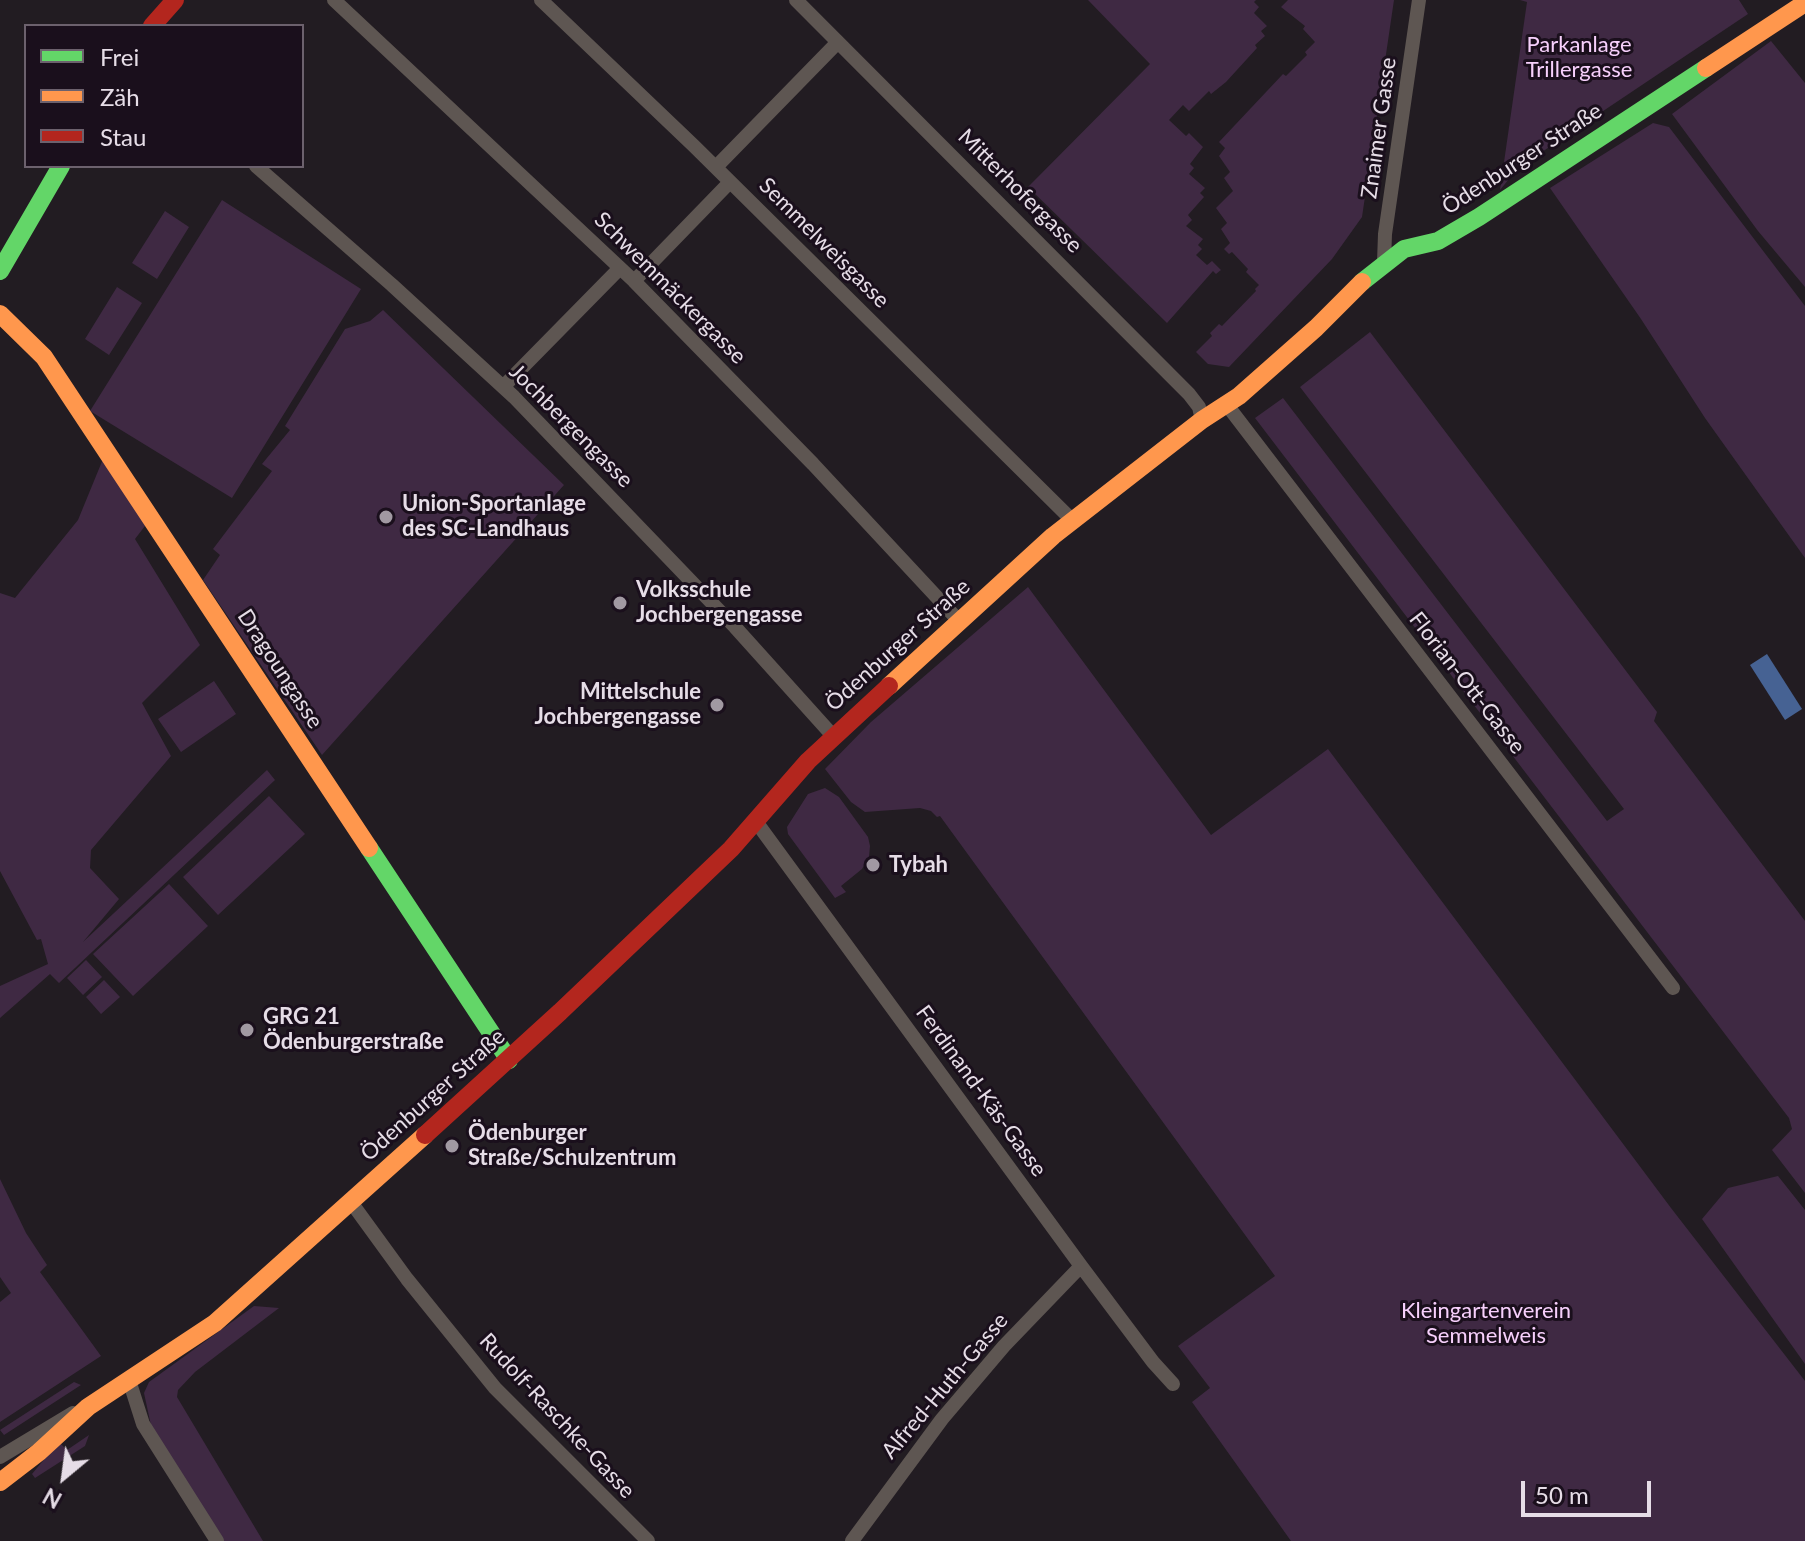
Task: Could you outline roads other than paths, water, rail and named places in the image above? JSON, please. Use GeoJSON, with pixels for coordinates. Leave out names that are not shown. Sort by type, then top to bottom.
{"type":"FeatureCollection","features":[{"type":"Feature","properties":{"kind":"street"},"geometry":{"type":"LineString","coordinates":[[154,24],[175,0]]}},
{"type":"Feature","properties":{"kind":"street","name":"Schwemmäckergasse"},"geometry":{"type":"LineString","coordinates":[[334,0],[634,281],[813,464],[960,622]]}},
{"type":"Feature","properties":{"kind":"street","name":"Semmelweisgasse"},"geometry":{"type":"LineString","coordinates":[[541,0],[716,167],[1072,520]]}},
{"type":"Feature","properties":{"kind":"street","name":"Mitterhofergasse"},"geometry":{"type":"LineString","coordinates":[[796,0],[1189,394],[1199,407],[1202,420]]}},
{"type":"Feature","properties":{"kind":"street","name":"Znaimer Gasse"},"geometry":{"type":"LineString","coordinates":[[1384,262],[1385,234],[1419,0]]}},
{"type":"Feature","properties":{"kind":"street","name":"Ödenburger Straße"},"geometry":{"type":"LineString","coordinates":[[0,1482],[39,1452],[88,1407],[215,1323],[509,1060],[757,823],[808,761],[1072,520],[1202,420],[1227,405],[1301,342],[1384,262],[1404,249],[1438,241],[1466,225],[1805,3]]}},
{"type":"Feature","properties":{"kind":"street"},"geometry":{"type":"LineString","coordinates":[[716,167],[838,42]]}},
{"type":"Feature","properties":{"kind":"street"},"geometry":{"type":"LineString","coordinates":[[0,271],[60,168]]}},
{"type":"Feature","properties":{"kind":"street","name":"Jochbergengasse"},"geometry":{"type":"LineString","coordinates":[[258,168],[503,387],[725,617],[834,737]]}},
{"type":"Feature","properties":{"kind":"street"},"geometry":{"type":"LineString","coordinates":[[634,281],[730,182]]}},
{"type":"Feature","properties":{"kind":"street"},"geometry":{"type":"LineString","coordinates":[[503,387],[620,268]]}},
{"type":"Feature","properties":{"kind":"street","name":"Dragoungasse"},"geometry":{"type":"LineString","coordinates":[[0,314],[44,357],[509,1060]]}},
{"type":"Feature","properties":{"kind":"street","name":"Florian-Ott-Gasse"},"geometry":{"type":"LineString","coordinates":[[1227,405],[1673,988]]}},
{"type":"Feature","properties":{"kind":"street","name":"Ferdinand-Käs-Gasse"},"geometry":{"type":"LineString","coordinates":[[757,823],[1081,1266],[1173,1384]]}},
{"type":"Feature","properties":{"kind":"street","name":"Rudolf-Raschke-Gasse"},"geometry":{"type":"LineString","coordinates":[[351,1202],[407,1279],[495,1388],[648,1541]]}},
{"type":"Feature","properties":{"kind":"street","name":"Alfred-Huth-Gasse"},"geometry":{"type":"LineString","coordinates":[[852,1541],[942,1419],[1004,1346],[1081,1266]]}},
{"type":"Feature","properties":{"kind":"street"},"geometry":{"type":"LineString","coordinates":[[129,1380],[143,1424],[217,1541]]}},
{"type":"Feature","properties":{"kind":"street","name":"Ödenburger Straße"},"geometry":{"type":"LineString","coordinates":[[0,1457],[69,1415],[88,1407]]}},
{"type":"Feature","properties":{"kind":"water"},"geometry":{"type":"Polygon","coordinates":[[[1767,654],[1802,709],[1785,720],[1750,665],[1767,654]]]}},
{"type":"Feature","properties":{"kind":"place","name":"Union-Sportanlage des SC-Landhaus"},"geometry":{"type":"Point","coordinates":[386,517]}},
{"type":"Feature","properties":{"kind":"place","name":"Volksschule Jochbergengasse"},"geometry":{"type":"Point","coordinates":[620,603]}},
{"type":"Feature","properties":{"kind":"place","name":"Mittelschule Jochbergengasse"},"geometry":{"type":"Point","coordinates":[717,705]}},
{"type":"Feature","properties":{"kind":"place","name":"Tybah"},"geometry":{"type":"Point","coordinates":[873,865]}},
{"type":"Feature","properties":{"kind":"place","name":"GRG 21 Ödenburgerstraße"},"geometry":{"type":"Point","coordinates":[247,1030]}},
{"type":"Feature","properties":{"kind":"place","name":"Ödenburger Straße/Schulzentrum"},"geometry":{"type":"Point","coordinates":[452,1146]}},
{"type":"Feature","properties":{"kind":"park label","name":"Parkanlage Trillergasse"},"geometry":{"type":"Point","coordinates":[1579,58]}},
{"type":"Feature","properties":{"kind":"park label","name":"Kleingartenverein Semmelweis"},"geometry":{"type":"Point","coordinates":[1486,1324]}}]}
